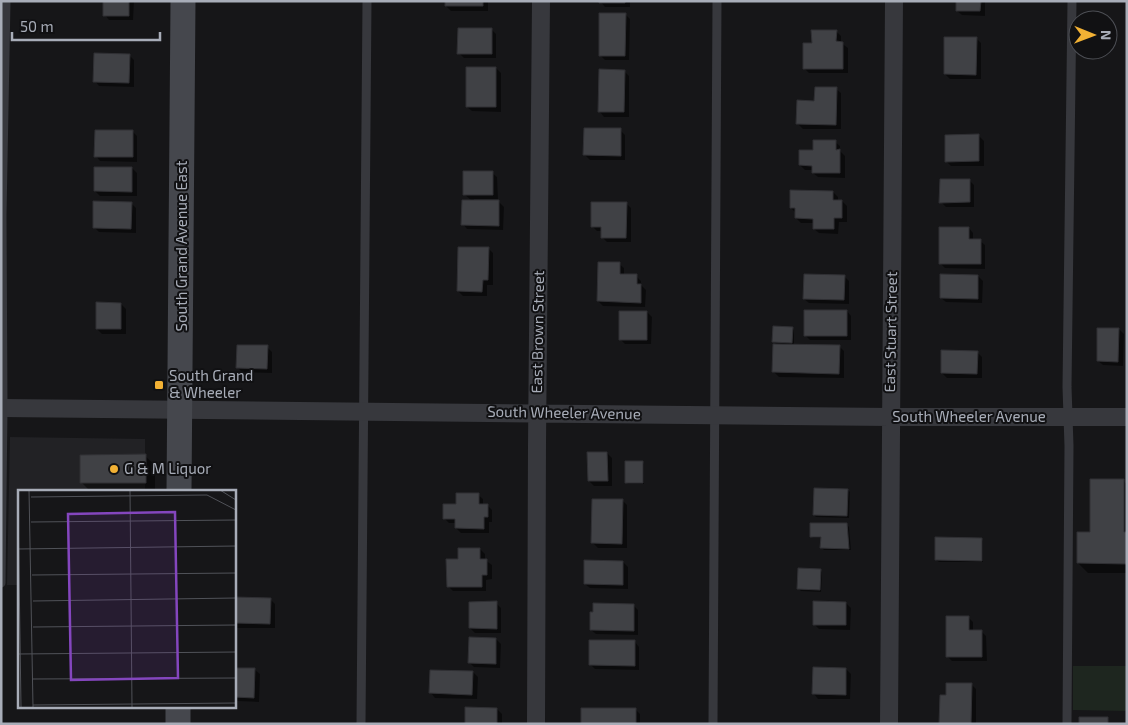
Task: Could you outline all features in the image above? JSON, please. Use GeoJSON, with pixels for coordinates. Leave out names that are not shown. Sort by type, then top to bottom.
{"type":"FeatureCollection","features":[{"type":"Feature","properties":{"kind":"main road","name":"South Grand Avenue East"},"geometry":{"type":"LineString","coordinates":[[179,490],[183,1]]}},
{"type":"Feature","properties":{"kind":"main road"},"geometry":{"type":"LineString","coordinates":[[178,708],[178,724]]}},
{"type":"Feature","properties":{"kind":"street","name":"East Brown Street"},"geometry":{"type":"LineString","coordinates":[[536,724],[541,1]]}},
{"type":"Feature","properties":{"kind":"street","name":"East Stuart Street"},"geometry":{"type":"LineString","coordinates":[[888,724],[894,1]]}},
{"type":"Feature","properties":{"kind":"street","name":"South Wheeler Avenue"},"geometry":{"type":"LineString","coordinates":[[2,408],[1127,418]]}},
{"type":"Feature","properties":{"kind":"lane"},"geometry":{"type":"LineString","coordinates":[[1,583],[2,215],[6,1]]}},
{"type":"Feature","properties":{"kind":"lane"},"geometry":{"type":"LineString","coordinates":[[361,724],[367,1]]}},
{"type":"Feature","properties":{"kind":"lane"},"geometry":{"type":"LineString","coordinates":[[713,724],[717,1]]}},
{"type":"Feature","properties":{"kind":"lane"},"geometry":{"type":"LineString","coordinates":[[1067,724],[1069,417],[1067,387],[1072,1]]}},
{"type":"Feature","properties":{"kind":"shaded area"},"geometry":{"type":"Polygon","coordinates":[[[10,437],[145,439],[145,490],[18,490],[18,585],[7,585],[10,437]]]}},
{"type":"Feature","properties":{"kind":"shaded area"},"geometry":{"type":"Polygon","coordinates":[[[1073,666],[1127,666],[1127,711],[1073,710],[1073,666]]]}},
{"type":"Feature","properties":{"kind":"building"},"geometry":{"type":"Polygon","coordinates":[[[103,1],[129,1],[129,16],[103,16],[103,1]]]}},
{"type":"Feature","properties":{"kind":"building"},"geometry":{"type":"Polygon","coordinates":[[[445,1],[483,1],[483,6],[445,6],[445,1]]]}},
{"type":"Feature","properties":{"kind":"building"},"geometry":{"type":"Polygon","coordinates":[[[599,1],[625,1],[625,3],[599,3],[599,1]]]}},
{"type":"Feature","properties":{"kind":"building"},"geometry":{"type":"Polygon","coordinates":[[[956,1],[981,1],[980,11],[956,11],[956,1]]]}},
{"type":"Feature","properties":{"kind":"building"},"geometry":{"type":"Polygon","coordinates":[[[599,13],[626,13],[625,56],[599,56],[599,13]]]}},
{"type":"Feature","properties":{"kind":"building"},"geometry":{"type":"Polygon","coordinates":[[[458,28],[492,28],[492,54],[457,54],[458,28]]]}},
{"type":"Feature","properties":{"kind":"building"},"geometry":{"type":"Polygon","coordinates":[[[811,30],[837,30],[836,41],[843,42],[843,69],[803,69],[803,43],[812,43],[811,30]]]}},
{"type":"Feature","properties":{"kind":"building"},"geometry":{"type":"Polygon","coordinates":[[[944,37],[977,37],[976,75],[944,74],[944,37]]]}},
{"type":"Feature","properties":{"kind":"building"},"geometry":{"type":"Polygon","coordinates":[[[94,53],[130,54],[129,83],[93,82],[94,53]]]}},
{"type":"Feature","properties":{"kind":"building"},"geometry":{"type":"Polygon","coordinates":[[[466,67],[496,67],[496,107],[466,107],[466,67]]]}},
{"type":"Feature","properties":{"kind":"building"},"geometry":{"type":"Polygon","coordinates":[[[599,69],[625,70],[624,112],[598,112],[599,69]]]}},
{"type":"Feature","properties":{"kind":"building"},"geometry":{"type":"Polygon","coordinates":[[[815,87],[837,87],[836,125],[796,124],[797,100],[814,101],[815,87]]]}},
{"type":"Feature","properties":{"kind":"building"},"geometry":{"type":"Polygon","coordinates":[[[584,128],[621,128],[621,156],[583,155],[584,128]]]}},
{"type":"Feature","properties":{"kind":"building"},"geometry":{"type":"Polygon","coordinates":[[[95,130],[133,130],[133,157],[94,157],[95,130]]]}},
{"type":"Feature","properties":{"kind":"building"},"geometry":{"type":"Polygon","coordinates":[[[979,134],[979,161],[945,162],[945,135],[979,134]]]}},
{"type":"Feature","properties":{"kind":"building"},"geometry":{"type":"Polygon","coordinates":[[[813,140],[836,140],[836,150],[840,149],[840,173],[812,173],[812,166],[799,165],[799,150],[813,150],[813,140]]]}},
{"type":"Feature","properties":{"kind":"building"},"geometry":{"type":"Polygon","coordinates":[[[94,167],[132,167],[132,192],[94,191],[94,167]]]}},
{"type":"Feature","properties":{"kind":"building"},"geometry":{"type":"Polygon","coordinates":[[[463,171],[493,171],[493,195],[463,195],[463,171]]]}},
{"type":"Feature","properties":{"kind":"building"},"geometry":{"type":"Polygon","coordinates":[[[940,179],[970,179],[970,202],[939,203],[940,179]]]}},
{"type":"Feature","properties":{"kind":"building"},"geometry":{"type":"Polygon","coordinates":[[[790,190],[833,191],[833,200],[842,200],[842,218],[834,218],[834,229],[813,229],[813,219],[795,218],[795,208],[790,208],[790,190]]]}},
{"type":"Feature","properties":{"kind":"building"},"geometry":{"type":"Polygon","coordinates":[[[462,200],[499,200],[499,226],[461,225],[462,200]]]}},
{"type":"Feature","properties":{"kind":"building"},"geometry":{"type":"Polygon","coordinates":[[[93,201],[132,202],[131,229],[93,228],[93,201]]]}},
{"type":"Feature","properties":{"kind":"building"},"geometry":{"type":"Polygon","coordinates":[[[591,202],[627,202],[626,238],[601,238],[601,227],[591,227],[591,202]]]}},
{"type":"Feature","properties":{"kind":"building"},"geometry":{"type":"Polygon","coordinates":[[[939,227],[969,227],[969,239],[981,239],[981,264],[939,264],[939,227]]]}},
{"type":"Feature","properties":{"kind":"building"},"geometry":{"type":"Polygon","coordinates":[[[458,247],[489,247],[488,280],[483,280],[482,292],[457,291],[458,247]]]}},
{"type":"Feature","properties":{"kind":"building"},"geometry":{"type":"Polygon","coordinates":[[[598,262],[620,262],[620,274],[637,274],[637,284],[641,284],[641,303],[597,301],[598,262]]]}},
{"type":"Feature","properties":{"kind":"building"},"geometry":{"type":"Polygon","coordinates":[[[804,274],[845,275],[844,300],[803,299],[804,274]]]}},
{"type":"Feature","properties":{"kind":"building"},"geometry":{"type":"Polygon","coordinates":[[[940,274],[978,275],[978,299],[940,298],[940,274]]]}},
{"type":"Feature","properties":{"kind":"building"},"geometry":{"type":"Polygon","coordinates":[[[96,302],[121,303],[121,329],[96,329],[96,302]]]}},
{"type":"Feature","properties":{"kind":"building"},"geometry":{"type":"Polygon","coordinates":[[[804,310],[847,310],[847,336],[804,336],[804,310]]]}},
{"type":"Feature","properties":{"kind":"building"},"geometry":{"type":"Polygon","coordinates":[[[619,311],[647,311],[647,340],[619,340],[619,311]]]}},
{"type":"Feature","properties":{"kind":"building"},"geometry":{"type":"Polygon","coordinates":[[[773,326],[793,327],[792,343],[772,342],[773,326]]]}},
{"type":"Feature","properties":{"kind":"building"},"geometry":{"type":"Polygon","coordinates":[[[1097,328],[1119,328],[1118,362],[1097,361],[1097,328]]]}},
{"type":"Feature","properties":{"kind":"building"},"geometry":{"type":"Polygon","coordinates":[[[773,344],[840,345],[839,374],[772,372],[773,344]]]}},
{"type":"Feature","properties":{"kind":"building"},"geometry":{"type":"Polygon","coordinates":[[[237,345],[268,345],[267,369],[236,368],[237,345]]]}},
{"type":"Feature","properties":{"kind":"building"},"geometry":{"type":"Polygon","coordinates":[[[941,350],[978,351],[977,374],[941,373],[941,350]]]}},
{"type":"Feature","properties":{"kind":"building"},"geometry":{"type":"Polygon","coordinates":[[[587,452],[607,452],[608,481],[588,481],[587,452]]]}},
{"type":"Feature","properties":{"kind":"building"},"geometry":{"type":"Polygon","coordinates":[[[146,454],[146,483],[80,483],[80,455],[146,454]]]}},
{"type":"Feature","properties":{"kind":"building"},"geometry":{"type":"Polygon","coordinates":[[[625,461],[643,461],[643,483],[625,483],[625,461]]]}},
{"type":"Feature","properties":{"kind":"building"},"geometry":{"type":"Polygon","coordinates":[[[1090,479],[1124,479],[1124,532],[1127,532],[1127,564],[1077,563],[1077,532],[1090,532],[1090,479]]]}},
{"type":"Feature","properties":{"kind":"building"},"geometry":{"type":"Polygon","coordinates":[[[814,488],[848,489],[847,516],[813,515],[814,488]]]}},
{"type":"Feature","properties":{"kind":"building"},"geometry":{"type":"Polygon","coordinates":[[[456,493],[479,493],[479,504],[488,504],[488,517],[484,517],[484,529],[455,528],[455,519],[443,519],[443,504],[456,504],[456,493]]]}},
{"type":"Feature","properties":{"kind":"building"},"geometry":{"type":"Polygon","coordinates":[[[592,499],[623,499],[622,544],[591,543],[592,499]]]}},
{"type":"Feature","properties":{"kind":"building"},"geometry":{"type":"Polygon","coordinates":[[[810,523],[847,523],[849,549],[820,548],[821,537],[810,537],[810,523]]]}},
{"type":"Feature","properties":{"kind":"building"},"geometry":{"type":"Polygon","coordinates":[[[935,537],[982,538],[982,561],[935,560],[935,537]]]}},
{"type":"Feature","properties":{"kind":"building"},"geometry":{"type":"Polygon","coordinates":[[[458,548],[480,548],[480,559],[487,559],[487,575],[482,575],[482,587],[447,587],[446,559],[458,559],[458,548]]]}},
{"type":"Feature","properties":{"kind":"building"},"geometry":{"type":"Polygon","coordinates":[[[584,560],[623,561],[623,585],[584,584],[584,560]]]}},
{"type":"Feature","properties":{"kind":"building"},"geometry":{"type":"Polygon","coordinates":[[[798,568],[821,569],[820,590],[797,589],[798,568]]]}},
{"type":"Feature","properties":{"kind":"building"},"geometry":{"type":"Polygon","coordinates":[[[235,597],[271,598],[270,624],[235,623],[235,597]]]}},
{"type":"Feature","properties":{"kind":"building"},"geometry":{"type":"Polygon","coordinates":[[[497,601],[497,629],[469,628],[469,602],[497,601]]]}},
{"type":"Feature","properties":{"kind":"building"},"geometry":{"type":"Polygon","coordinates":[[[813,601],[846,602],[846,625],[813,625],[813,601]]]}},
{"type":"Feature","properties":{"kind":"building"},"geometry":{"type":"Polygon","coordinates":[[[593,603],[634,604],[634,631],[590,630],[590,612],[593,612],[593,603]]]}},
{"type":"Feature","properties":{"kind":"building"},"geometry":{"type":"Polygon","coordinates":[[[946,616],[969,616],[969,630],[982,630],[982,657],[946,657],[946,616]]]}},
{"type":"Feature","properties":{"kind":"building"},"geometry":{"type":"Polygon","coordinates":[[[469,637],[496,638],[496,664],[468,663],[469,637]]]}},
{"type":"Feature","properties":{"kind":"building"},"geometry":{"type":"Polygon","coordinates":[[[589,640],[635,640],[635,666],[589,665],[589,640]]]}},
{"type":"Feature","properties":{"kind":"building"},"geometry":{"type":"Polygon","coordinates":[[[813,667],[846,668],[846,695],[812,694],[813,667]]]}},
{"type":"Feature","properties":{"kind":"building"},"geometry":{"type":"Polygon","coordinates":[[[235,668],[255,668],[254,698],[235,697],[235,668]]]}},
{"type":"Feature","properties":{"kind":"building"},"geometry":{"type":"Polygon","coordinates":[[[430,670],[473,671],[472,695],[429,693],[430,670]]]}},
{"type":"Feature","properties":{"kind":"building"},"geometry":{"type":"Polygon","coordinates":[[[946,683],[972,683],[971,724],[939,724],[940,695],[946,695],[946,683]]]}},
{"type":"Feature","properties":{"kind":"building"},"geometry":{"type":"Polygon","coordinates":[[[465,707],[497,708],[497,724],[465,724],[465,707]]]}},
{"type":"Feature","properties":{"kind":"building"},"geometry":{"type":"Polygon","coordinates":[[[581,708],[636,708],[636,724],[581,724],[581,708]]]}},
{"type":"Feature","properties":{"kind":"building"},"geometry":{"type":"Polygon","coordinates":[[[1079,717],[1108,717],[1108,724],[1079,724],[1079,717]]]}},
{"type":"Feature","properties":{"kind":"place","name":"South Grand & Wheeler"},"geometry":{"type":"Point","coordinates":[159,385]}},
{"type":"Feature","properties":{"kind":"place","name":"G & M Liquor"},"geometry":{"type":"Point","coordinates":[114,469]}}]}
